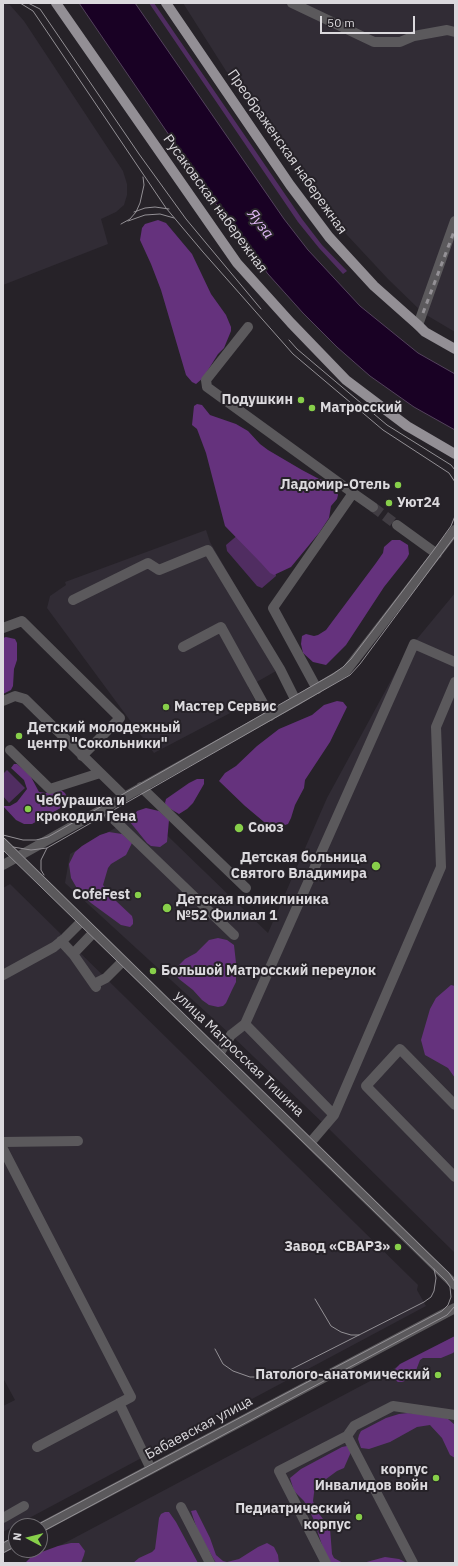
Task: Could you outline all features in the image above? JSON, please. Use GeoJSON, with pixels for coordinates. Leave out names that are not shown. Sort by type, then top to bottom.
{"type":"FeatureCollection","features":[{"type":"Feature","properties":{"kind":"main road","name":"Русаковская набережная"},"geometry":{"type":"LineString","coordinates":[[56,3],[237,263],[291,323],[346,380],[407,426],[455,454]]}},
{"type":"Feature","properties":{"kind":"main road","name":"Преображенская набережная"},"geometry":{"type":"LineString","coordinates":[[166,3],[290,185],[329,237],[374,286],[425,332],[455,349]]}},
{"type":"Feature","properties":{"kind":"street"},"geometry":{"type":"LineString","coordinates":[[292,3],[374,42],[400,42],[414,36],[447,30],[455,32]]}},
{"type":"Feature","properties":{"kind":"street"},"geometry":{"type":"LineString","coordinates":[[418,325],[455,221]]}},
{"type":"Feature","properties":{"kind":"street"},"geometry":{"type":"LineString","coordinates":[[248,327],[206,380],[207,387],[373,507]]}},
{"type":"Feature","properties":{"kind":"street"},"geometry":{"type":"LineString","coordinates":[[317,689],[273,608],[353,494]]}},
{"type":"Feature","properties":{"kind":"street"},"geometry":{"type":"LineString","coordinates":[[397,525],[437,554]]}},
{"type":"Feature","properties":{"kind":"street"},"geometry":{"type":"LineString","coordinates":[[3,865],[270,716],[346,671],[455,530]]}},
{"type":"Feature","properties":{"kind":"street"},"geometry":{"type":"LineString","coordinates":[[73,600],[148,563],[159,570],[208,550],[280,669],[296,701]]}},
{"type":"Feature","properties":{"kind":"street"},"geometry":{"type":"LineString","coordinates":[[3,628],[22,622],[120,718],[82,756]]}},
{"type":"Feature","properties":{"kind":"street"},"geometry":{"type":"LineString","coordinates":[[183,648],[221,627],[270,716]]}},
{"type":"Feature","properties":{"kind":"street"},"geometry":{"type":"LineString","coordinates":[[219,1054],[231,1035],[245,1024],[414,644],[455,662]]}},
{"type":"Feature","properties":{"kind":"street"},"geometry":{"type":"LineString","coordinates":[[310,1143],[334,1115],[441,867],[436,727],[455,682]]}},
{"type":"Feature","properties":{"kind":"street"},"geometry":{"type":"LineString","coordinates":[[3,701],[14,696],[25,699],[125,797]]}},
{"type":"Feature","properties":{"kind":"street"},"geometry":{"type":"LineString","coordinates":[[10,750],[50,789],[100,773]]}},
{"type":"Feature","properties":{"kind":"street"},"geometry":{"type":"LineString","coordinates":[[141,787],[246,888]]}},
{"type":"Feature","properties":{"kind":"street"},"geometry":{"type":"LineString","coordinates":[[103,809],[234,935]]}},
{"type":"Feature","properties":{"kind":"street","name":"улица Матросская Тишина"},"geometry":{"type":"LineString","coordinates":[[3,844],[455,1285]]}},
{"type":"Feature","properties":{"kind":"street"},"geometry":{"type":"LineString","coordinates":[[3,975],[54,947],[82,921]]}},
{"type":"Feature","properties":{"kind":"street"},"geometry":{"type":"LineString","coordinates":[[73,954],[94,932]]}},
{"type":"Feature","properties":{"kind":"street"},"geometry":{"type":"LineString","coordinates":[[61,941],[73,954],[95,986],[106,978],[123,961]]}},
{"type":"Feature","properties":{"kind":"street"},"geometry":{"type":"LineString","coordinates":[[245,1024],[334,1115]]}},
{"type":"Feature","properties":{"kind":"street"},"geometry":{"type":"LineString","coordinates":[[455,1105],[400,1049],[366,1086],[455,1177]]}},
{"type":"Feature","properties":{"kind":"street"},"geometry":{"type":"LineString","coordinates":[[3,1142],[78,1141]]}},
{"type":"Feature","properties":{"kind":"street"},"geometry":{"type":"LineString","coordinates":[[3,1149],[131,1397],[37,1447]]}},
{"type":"Feature","properties":{"kind":"street","name":"Бабаевская улица"},"geometry":{"type":"LineString","coordinates":[[48,1524],[455,1308]]}},
{"type":"Feature","properties":{"kind":"street"},"geometry":{"type":"LineString","coordinates":[[118,1404],[151,1469]]}},
{"type":"Feature","properties":{"kind":"street"},"geometry":{"type":"LineString","coordinates":[[326,1563],[279,1471],[347,1436],[354,1426],[393,1406],[455,1415]]}},
{"type":"Feature","properties":{"kind":"street"},"geometry":{"type":"LineString","coordinates":[[347,1436],[413,1563]]}},
{"type":"Feature","properties":{"kind":"street"},"geometry":{"type":"LineString","coordinates":[[3,1518],[24,1506]]}},
{"type":"Feature","properties":{"kind":"street"},"geometry":{"type":"LineString","coordinates":[[181,1507],[210,1563]]}},
{"type":"Feature","properties":{"kind":"shaded area"},"geometry":{"type":"Polygon","coordinates":[[[3,3],[10,5],[24,21],[123,171],[127,184],[127,195],[124,205],[116,212],[101,219],[108,244],[3,285],[3,3]]]}},
{"type":"Feature","properties":{"kind":"shaded area"},"geometry":{"type":"Polygon","coordinates":[[[149,3],[154,3],[302,219],[322,245],[347,271],[343,274],[298,222],[149,3]]]}},
{"type":"Feature","properties":{"kind":"shaded area"},"geometry":{"type":"Polygon","coordinates":[[[183,3],[455,3],[455,332],[423,313],[388,279],[320,206],[300,180],[228,74],[183,3]]]}},
{"type":"Feature","properties":{"kind":"shaded area"},"geometry":{"type":"Polygon","coordinates":[[[158,220],[166,223],[192,254],[211,294],[226,315],[231,327],[231,331],[224,348],[218,354],[203,378],[196,384],[186,375],[161,290],[140,240],[142,228],[145,224],[158,220]]]}},
{"type":"Feature","properties":{"kind":"shaded area"},"geometry":{"type":"Polygon","coordinates":[[[197,404],[202,405],[210,415],[236,424],[248,431],[268,450],[319,479],[329,481],[336,486],[338,495],[337,499],[331,506],[329,518],[319,533],[291,567],[274,575],[270,573],[225,526],[206,453],[197,429],[192,425],[194,406],[197,404]]]}},
{"type":"Feature","properties":{"kind":"shaded area"},"geometry":{"type":"Polygon","coordinates":[[[206,530],[210,542],[283,667],[248,687],[255,700],[154,753],[47,608],[50,596],[66,585],[65,582],[206,530]]]}},
{"type":"Feature","properties":{"kind":"shaded area"},"geometry":{"type":"Polygon","coordinates":[[[239,534],[275,569],[276,576],[262,588],[257,586],[227,551],[226,545],[239,534]]]}},
{"type":"Feature","properties":{"kind":"shaded area"},"geometry":{"type":"Polygon","coordinates":[[[392,540],[400,540],[408,545],[409,554],[407,558],[384,587],[346,645],[326,665],[313,662],[303,653],[301,644],[302,636],[306,634],[314,636],[318,635],[326,630],[383,553],[384,547],[392,540]]]}},
{"type":"Feature","properties":{"kind":"shaded area","name":"Детская больница Святого Владимира"},"geometry":{"type":"Polygon","coordinates":[[[455,593],[455,1253],[231,1035],[65,883],[70,854],[143,812],[268,933],[327,798],[407,651],[455,593]]]}},
{"type":"Feature","properties":{"kind":"shaded area"},"geometry":{"type":"Polygon","coordinates":[[[6,637],[15,639],[17,643],[17,660],[14,669],[13,686],[11,690],[3,694],[3,638],[6,637]]]}},
{"type":"Feature","properties":{"kind":"shaded area"},"geometry":{"type":"Polygon","coordinates":[[[337,701],[343,702],[347,707],[330,742],[305,780],[304,788],[295,805],[288,824],[276,828],[270,827],[219,781],[225,773],[236,766],[257,746],[279,729],[312,715],[324,705],[337,701]]]}},
{"type":"Feature","properties":{"kind":"shaded area"},"geometry":{"type":"Polygon","coordinates":[[[14,764],[17,764],[30,775],[39,792],[46,793],[61,790],[65,793],[68,799],[66,805],[32,824],[24,824],[16,820],[3,806],[10,806],[17,802],[27,789],[24,780],[11,768],[14,764]]]}},
{"type":"Feature","properties":{"kind":"shaded area"},"geometry":{"type":"Polygon","coordinates":[[[7,770],[25,788],[9,803],[3,796],[3,774],[7,770]]]}},
{"type":"Feature","properties":{"kind":"shaded area"},"geometry":{"type":"Polygon","coordinates":[[[197,779],[204,779],[204,784],[193,803],[187,809],[179,814],[167,807],[165,803],[166,799],[197,779]]]}},
{"type":"Feature","properties":{"kind":"shaded area"},"geometry":{"type":"Polygon","coordinates":[[[146,808],[159,811],[169,820],[167,842],[160,847],[151,846],[147,843],[130,822],[137,811],[146,808]]]}},
{"type":"Feature","properties":{"kind":"shaded area"},"geometry":{"type":"Polygon","coordinates":[[[109,832],[122,834],[132,843],[126,855],[111,864],[108,868],[103,885],[115,900],[132,916],[133,924],[130,927],[121,925],[91,903],[78,890],[71,878],[69,864],[75,852],[100,835],[109,832]]]}},
{"type":"Feature","properties":{"kind":"shaded area"},"geometry":{"type":"Polygon","coordinates":[[[10,884],[418,1285],[417,1290],[426,1306],[29,1518],[8,1518],[8,1529],[3,1532],[3,1406],[15,1400],[3,1378],[3,888],[10,884]]]}},
{"type":"Feature","properties":{"kind":"shaded area"},"geometry":{"type":"Polygon","coordinates":[[[218,938],[227,940],[234,945],[236,982],[226,1003],[223,1006],[218,1007],[209,1005],[202,1000],[176,975],[178,966],[185,959],[196,953],[209,940],[218,938]]]}},
{"type":"Feature","properties":{"kind":"shaded area"},"geometry":{"type":"Polygon","coordinates":[[[451,985],[455,986],[455,1078],[448,1068],[425,1055],[421,1040],[430,1009],[436,998],[451,985]]]}},
{"type":"Feature","properties":{"kind":"shaded area"},"geometry":{"type":"Polygon","coordinates":[[[455,1336],[455,1563],[27,1563],[36,1558],[48,1558],[48,1552],[455,1336]]]}},
{"type":"Feature","properties":{"kind":"shaded area"},"geometry":{"type":"Polygon","coordinates":[[[455,1336],[455,1351],[453,1353],[441,1358],[423,1358],[420,1360],[415,1373],[410,1379],[398,1382],[394,1379],[394,1370],[400,1364],[455,1336]]]}},
{"type":"Feature","properties":{"kind":"shaded area"},"geometry":{"type":"Polygon","coordinates":[[[408,1413],[439,1416],[448,1419],[455,1425],[455,1458],[450,1455],[442,1438],[430,1425],[417,1427],[390,1442],[369,1449],[361,1448],[358,1439],[361,1431],[386,1418],[408,1413]]]}},
{"type":"Feature","properties":{"kind":"shaded area"},"geometry":{"type":"Polygon","coordinates":[[[347,1446],[351,1452],[344,1468],[337,1471],[322,1482],[315,1488],[314,1493],[313,1501],[316,1510],[330,1528],[332,1554],[334,1558],[343,1563],[328,1563],[313,1518],[304,1501],[294,1491],[290,1478],[301,1469],[342,1447],[347,1446]]]}},
{"type":"Feature","properties":{"kind":"shaded area"},"geometry":{"type":"Polygon","coordinates":[[[196,1510],[210,1538],[216,1555],[223,1561],[227,1562],[239,1559],[267,1543],[274,1547],[278,1555],[279,1563],[216,1563],[198,1532],[191,1511],[196,1510]]]}},
{"type":"Feature","properties":{"kind":"shaded area"},"geometry":{"type":"Polygon","coordinates":[[[169,1512],[176,1522],[198,1563],[133,1563],[155,1549],[159,1518],[161,1514],[169,1512]]]}},
{"type":"Feature","properties":{"kind":"shaded area"},"geometry":{"type":"Polygon","coordinates":[[[79,1543],[85,1551],[81,1563],[25,1563],[30,1558],[48,1558],[48,1550],[58,1546],[79,1543]]]}},
{"type":"Feature","properties":{"kind":"shaded area"},"geometry":{"type":"Polygon","coordinates":[[[385,1557],[399,1559],[407,1563],[363,1563],[385,1557]]]}},
{"type":"Feature","properties":{"kind":"water","name":"Яуза"},"geometry":{"type":"Polygon","coordinates":[[[79,3],[135,3],[284,219],[308,250],[360,306],[418,353],[455,374],[455,430],[414,407],[370,376],[337,347],[303,313],[268,274],[229,223],[79,3]]]}},
{"type":"Feature","properties":{"kind":"tunnel"},"geometry":{"type":"LineString","coordinates":[[373,507],[397,525]]}},
{"type":"Feature","properties":{"kind":"tram line"},"geometry":{"type":"LineString","coordinates":[[20,3],[33,11],[166,208],[293,354],[383,430],[449,473],[455,482]]}},
{"type":"Feature","properties":{"kind":"tram line"},"geometry":{"type":"LineString","coordinates":[[28,3],[40,9],[139,154],[186,219],[261,309]]}},
{"type":"Feature","properties":{"kind":"tram line"},"geometry":{"type":"LineString","coordinates":[[121,224],[130,219],[136,212],[140,203],[144,185],[143,177]]}},
{"type":"Feature","properties":{"kind":"tram line"},"geometry":{"type":"LineString","coordinates":[[134,212],[145,208],[155,207],[169,209]]}},
{"type":"Feature","properties":{"kind":"tram line"},"geometry":{"type":"LineString","coordinates":[[128,221],[145,215],[160,214],[174,218]]}},
{"type":"Feature","properties":{"kind":"tram line"},"geometry":{"type":"LineString","coordinates":[[289,340],[297,349],[387,425],[451,465],[455,470]]}},
{"type":"Feature","properties":{"kind":"tram line"},"geometry":{"type":"LineString","coordinates":[[3,835],[23,840],[36,840],[48,837],[343,667],[351,659],[433,551],[451,526],[455,516]]}},
{"type":"Feature","properties":{"kind":"tram line"},"geometry":{"type":"LineString","coordinates":[[13,847],[31,850],[47,848],[350,675],[360,664],[455,536]]}},
{"type":"Feature","properties":{"kind":"tram line"},"geometry":{"type":"LineString","coordinates":[[3,837],[449,1273],[455,1282]]}},
{"type":"Feature","properties":{"kind":"tram line"},"geometry":{"type":"LineString","coordinates":[[44,875],[41,870],[41,860],[47,848]]}},
{"type":"Feature","properties":{"kind":"tram line"},"geometry":{"type":"LineString","coordinates":[[3,850],[446,1281],[450,1287],[451,1297],[448,1305],[442,1311],[48,1519]]}},
{"type":"Feature","properties":{"kind":"tram line"},"geometry":{"type":"LineString","coordinates":[[215,1349],[223,1364],[233,1371],[250,1377],[268,1377],[284,1373],[424,1302],[431,1297],[434,1291],[436,1278],[434,1269]]}},
{"type":"Feature","properties":{"kind":"tram line"},"geometry":{"type":"LineString","coordinates":[[315,1299],[331,1326],[341,1332],[351,1335],[359,1335]]}},
{"type":"Feature","properties":{"kind":"tram line"},"geometry":{"type":"LineString","coordinates":[[48,1529],[447,1315],[455,1306]]}},
{"type":"Feature","properties":{"kind":"tram line"},"geometry":{"type":"LineString","coordinates":[[3,1543],[8,1540]]}},
{"type":"Feature","properties":{"kind":"tram line"},"geometry":{"type":"LineString","coordinates":[[3,1553],[8,1550]]}},
{"type":"Feature","properties":{"kind":"railway"},"geometry":{"type":"LineString","coordinates":[[423,313],[455,229]]}},
{"type":"Feature","properties":{"kind":"place","name":"Подушкин"},"geometry":{"type":"Point","coordinates":[301,400]}},
{"type":"Feature","properties":{"kind":"place","name":"Матросский"},"geometry":{"type":"Point","coordinates":[312,408]}},
{"type":"Feature","properties":{"kind":"place","name":"Ладомир-Отель"},"geometry":{"type":"Point","coordinates":[398,485]}},
{"type":"Feature","properties":{"kind":"place","name":"Уют24"},"geometry":{"type":"Point","coordinates":[389,503]}},
{"type":"Feature","properties":{"kind":"place","name":"Мастер Сервис"},"geometry":{"type":"Point","coordinates":[166,707]}},
{"type":"Feature","properties":{"kind":"place","name":"Детский молодежный центр \"Сокольники\""},"geometry":{"type":"Point","coordinates":[19,736]}},
{"type":"Feature","properties":{"kind":"place","name":"Чебурашка и крокодил Гена"},"geometry":{"type":"Point","coordinates":[28,809]}},
{"type":"Feature","properties":{"kind":"place","name":"Союз"},"geometry":{"type":"Point","coordinates":[239,828]}},
{"type":"Feature","properties":{"kind":"place","name":"Детская больница Святого Владимира"},"geometry":{"type":"Point","coordinates":[376,866]}},
{"type":"Feature","properties":{"kind":"place","name":"CofeFest"},"geometry":{"type":"Point","coordinates":[138,895]}},
{"type":"Feature","properties":{"kind":"place","name":"Детская поликлиника №52 Филиал 1"},"geometry":{"type":"Point","coordinates":[167,908]}},
{"type":"Feature","properties":{"kind":"place","name":"Большой Матросский переулок"},"geometry":{"type":"Point","coordinates":[153,971]}},
{"type":"Feature","properties":{"kind":"place","name":"Завод «СВАРЗ»"},"geometry":{"type":"Point","coordinates":[398,1247]}},
{"type":"Feature","properties":{"kind":"place","name":"Патолого-анатомический"},"geometry":{"type":"Point","coordinates":[438,1375]}},
{"type":"Feature","properties":{"kind":"place","name":"корпус Инвалидов войн"},"geometry":{"type":"Point","coordinates":[436,1478]}},
{"type":"Feature","properties":{"kind":"place","name":"Педиатрический корпус"},"geometry":{"type":"Point","coordinates":[359,1517]}}]}
